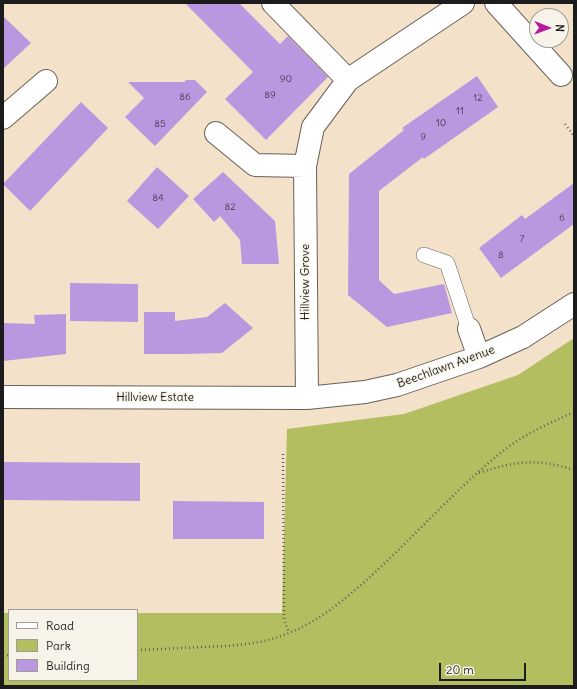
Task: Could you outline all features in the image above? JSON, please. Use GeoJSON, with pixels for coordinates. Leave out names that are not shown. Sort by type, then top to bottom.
{"type":"FeatureCollection","features":[{"type":"Feature","properties":{"kind":"street"},"geometry":{"type":"LineString","coordinates":[[273,3],[348,80]]}},
{"type":"Feature","properties":{"kind":"street","name":"Hillview Grove"},"geometry":{"type":"LineString","coordinates":[[307,398],[306,166],[314,128],[348,80],[463,3]]}},
{"type":"Feature","properties":{"kind":"street"},"geometry":{"type":"LineString","coordinates":[[496,3],[561,75]]}},
{"type":"Feature","properties":{"kind":"street"},"geometry":{"type":"LineString","coordinates":[[3,118],[46,81]]}},
{"type":"Feature","properties":{"kind":"street"},"geometry":{"type":"LineString","coordinates":[[216,133],[255,165],[306,166]]}},
{"type":"Feature","properties":{"kind":"street","name":"Beechlawn Avenue"},"geometry":{"type":"LineString","coordinates":[[307,398],[365,392],[398,384],[479,357],[523,337],[574,304]]}},
{"type":"Feature","properties":{"kind":"street"},"geometry":{"type":"LineString","coordinates":[[470,329],[479,357]]}},
{"type":"Feature","properties":{"kind":"street","name":"Hillview Estate"},"geometry":{"type":"LineString","coordinates":[[3,397],[307,398]]}},
{"type":"Feature","properties":{"kind":"lane"},"geometry":{"type":"LineString","coordinates":[[424,255],[447,263],[470,329]]}},
{"type":"Feature","properties":{"kind":"path"},"geometry":{"type":"LineString","coordinates":[[565,124],[574,136]]}},
{"type":"Feature","properties":{"kind":"path"},"geometry":{"type":"LineString","coordinates":[[138,650],[245,644],[289,633],[315,620],[345,600],[401,549],[497,455],[529,433],[574,412]]}},
{"type":"Feature","properties":{"kind":"path"},"geometry":{"type":"LineString","coordinates":[[283,454],[284,619],[289,633]]}},
{"type":"Feature","properties":{"kind":"path"},"geometry":{"type":"LineString","coordinates":[[478,473],[501,466],[533,462],[556,464],[574,470]]}},
{"type":"Feature","properties":{"kind":"green space"},"geometry":{"type":"Polygon","coordinates":[[[574,338],[574,686],[3,686],[3,613],[8,613],[8,681],[138,681],[138,613],[282,613],[287,429],[404,414],[518,375],[574,338]]]}},
{"type":"Feature","properties":{"kind":"building"},"geometry":{"type":"Polygon","coordinates":[[[185,3],[239,3],[280,44],[288,36],[328,77],[266,140],[225,99],[253,72],[185,3]]]}},
{"type":"Feature","properties":{"kind":"building"},"geometry":{"type":"Polygon","coordinates":[[[3,16],[31,43],[3,69],[3,16]]]}},
{"type":"Feature","properties":{"kind":"building"},"geometry":{"type":"Polygon","coordinates":[[[477,76],[498,107],[424,159],[423,157],[379,191],[379,280],[394,294],[444,284],[452,313],[387,327],[348,295],[349,174],[404,130],[402,128],[477,76]]]}},
{"type":"Feature","properties":{"kind":"building"},"geometry":{"type":"Polygon","coordinates":[[[186,80],[195,80],[207,92],[155,146],[125,117],[144,98],[128,82],[184,82],[186,80]]]}},
{"type":"Feature","properties":{"kind":"building"},"geometry":{"type":"Polygon","coordinates":[[[81,102],[108,128],[30,211],[3,184],[81,102]]]}},
{"type":"Feature","properties":{"kind":"building"},"geometry":{"type":"Polygon","coordinates":[[[157,167],[189,196],[158,229],[127,201],[157,167]]]}},
{"type":"Feature","properties":{"kind":"building"},"geometry":{"type":"Polygon","coordinates":[[[223,172],[275,221],[279,264],[242,264],[240,240],[220,216],[214,222],[193,199],[223,172]]]}},
{"type":"Feature","properties":{"kind":"building"},"geometry":{"type":"Polygon","coordinates":[[[574,183],[574,224],[501,278],[479,248],[522,215],[525,219],[574,183]]]}},
{"type":"Feature","properties":{"kind":"building"},"geometry":{"type":"Polygon","coordinates":[[[70,283],[138,284],[138,322],[70,321],[70,283]]]}},
{"type":"Feature","properties":{"kind":"building"},"geometry":{"type":"Polygon","coordinates":[[[225,303],[253,328],[222,353],[144,354],[144,312],[175,312],[175,321],[207,317],[225,303]]]}},
{"type":"Feature","properties":{"kind":"building"},"geometry":{"type":"Polygon","coordinates":[[[66,314],[66,354],[3,361],[3,323],[35,324],[34,315],[66,314]]]}},
{"type":"Feature","properties":{"kind":"building"},"geometry":{"type":"Polygon","coordinates":[[[4,462],[140,463],[140,501],[3,500],[4,462]]]}},
{"type":"Feature","properties":{"kind":"building"},"geometry":{"type":"Polygon","coordinates":[[[173,501],[264,502],[264,539],[173,539],[173,501]]]}}]}
